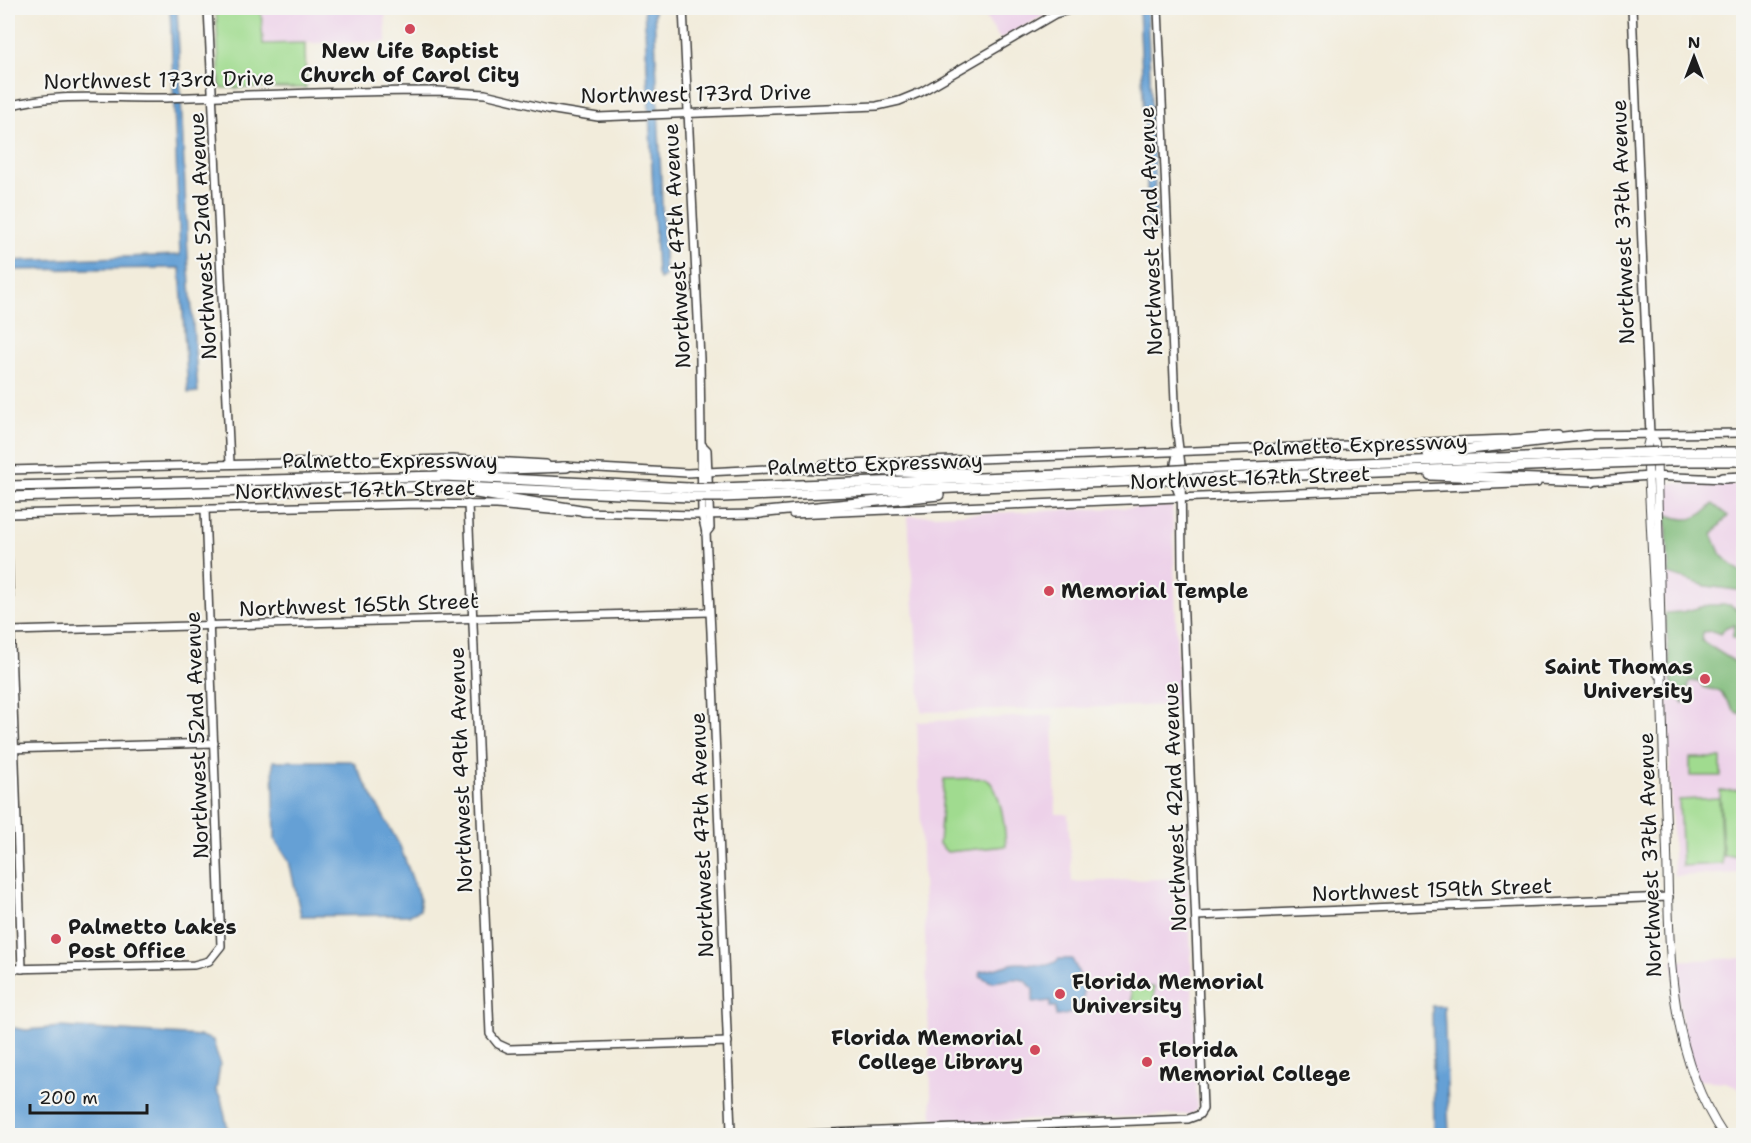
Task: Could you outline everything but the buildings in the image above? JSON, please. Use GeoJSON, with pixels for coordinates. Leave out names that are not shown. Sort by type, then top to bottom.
{"type":"FeatureCollection","features":[{"type":"Feature","properties":{"kind":"highway"},"geometry":{"type":"LineString","coordinates":[[1360,463],[1589,435]]}},
{"type":"Feature","properties":{"kind":"highway","name":"Palmetto Expressway"},"geometry":{"type":"LineString","coordinates":[[1668,457],[1743,452]]}},
{"type":"Feature","properties":{"kind":"highway","name":"Palmetto Expressway"},"geometry":{"type":"LineString","coordinates":[[722,493],[1007,477],[1389,471],[1636,457]]}},
{"type":"Feature","properties":{"kind":"highway","name":"Palmetto Expressway"},"geometry":{"type":"LineString","coordinates":[[1195,474],[1360,463],[1636,457],[1743,461]]}},
{"type":"Feature","properties":{"kind":"highway"},"geometry":{"type":"LineString","coordinates":[[367,477],[395,472],[567,466]]}},
{"type":"Feature","properties":{"kind":"highway"},"geometry":{"type":"LineString","coordinates":[[786,468],[976,473],[1007,477]]}},
{"type":"Feature","properties":{"kind":"highway"},"geometry":{"type":"LineString","coordinates":[[1389,471],[1422,475],[1592,481]]}},
{"type":"Feature","properties":{"kind":"highway","name":"Palmetto Expressway"},"geometry":{"type":"LineString","coordinates":[[8,496],[438,486],[722,493],[1016,486],[1163,475]]}},
{"type":"Feature","properties":{"kind":"highway","name":"Palmetto Expressway"},"geometry":{"type":"LineString","coordinates":[[8,486],[367,477],[474,477],[689,493]]}},
{"type":"Feature","properties":{"kind":"highway"},"geometry":{"type":"LineString","coordinates":[[1722,478],[1743,478]]}},
{"type":"Feature","properties":{"kind":"highway"},"geometry":{"type":"LineString","coordinates":[[438,486],[587,512]]}},
{"type":"Feature","properties":{"kind":"highway"},"geometry":{"type":"LineString","coordinates":[[757,513],[988,491],[1016,486]]}},
{"type":"Feature","properties":{"kind":"highway"},"geometry":{"type":"LineString","coordinates":[[8,501],[52,495]]}},
{"type":"Feature","properties":{"kind":"main road","name":"Northwest 37th Avenue"},"geometry":{"type":"LineString","coordinates":[[1650,435],[1647,443],[1653,476],[1669,897],[1677,1019],[1698,1090],[1724,1136]]}},
{"type":"Feature","properties":{"kind":"street","name":"Northwest 52nd Avenue"},"geometry":{"type":"LineString","coordinates":[[208,8],[230,464]]}},
{"type":"Feature","properties":{"kind":"street","name":"Northwest 47th Avenue"},"geometry":{"type":"LineString","coordinates":[[683,8],[706,514],[710,528],[706,533],[708,591],[734,1135]]}},
{"type":"Feature","properties":{"kind":"street","name":"Northwest 173rd Drive"},"geometry":{"type":"LineString","coordinates":[[8,106],[27,100],[71,96],[184,97],[467,91],[587,116],[645,116],[890,104],[921,92],[1055,14],[1076,8]]}},
{"type":"Feature","properties":{"kind":"street","name":"Northwest 42nd Avenue"},"geometry":{"type":"LineString","coordinates":[[753,1136],[1188,1119],[1199,1115],[1203,1102],[1180,497],[1176,489],[1175,460],[1178,452],[1158,8]]}},
{"type":"Feature","properties":{"kind":"street","name":"Northwest 37th Avenue"},"geometry":{"type":"LineString","coordinates":[[1632,8],[1650,435]]}},
{"type":"Feature","properties":{"kind":"street","name":"Northwest 167th Street"},"geometry":{"type":"LineString","coordinates":[[8,470],[452,459],[705,473],[1589,435],[1743,433]]}},
{"type":"Feature","properties":{"kind":"street","name":"Northwest 167th Street"},"geometry":{"type":"LineString","coordinates":[[8,514],[468,504],[587,512],[757,513],[1592,481],[1653,476],[1722,478]]}},
{"type":"Feature","properties":{"kind":"street","name":"Northwest 49th Avenue"},"geometry":{"type":"LineString","coordinates":[[468,504],[490,1034],[498,1044],[509,1049],[728,1042]]}},
{"type":"Feature","properties":{"kind":"street","name":"Northwest 52nd Avenue"},"geometry":{"type":"LineString","coordinates":[[22,969],[203,964],[214,957],[222,939],[205,509]]}},
{"type":"Feature","properties":{"kind":"street"},"geometry":{"type":"LineString","coordinates":[[8,557],[11,749],[22,969],[8,969]]}},
{"type":"Feature","properties":{"kind":"street"},"geometry":{"type":"LineString","coordinates":[[694,612],[702,606],[708,591]]}},
{"type":"Feature","properties":{"kind":"street","name":"Northwest 165th Street"},"geometry":{"type":"LineString","coordinates":[[10,631],[710,612]]}},
{"type":"Feature","properties":{"kind":"street"},"geometry":{"type":"LineString","coordinates":[[11,749],[214,744]]}},
{"type":"Feature","properties":{"kind":"street","name":"Northwest 159th Street"},"geometry":{"type":"LineString","coordinates":[[1196,916],[1669,897]]}},
{"type":"Feature","properties":{"kind":"shaded area"},"geometry":{"type":"Polygon","coordinates":[[[261,8],[385,8],[386,42],[263,44],[261,8]]]}},
{"type":"Feature","properties":{"kind":"shaded area"},"geometry":{"type":"Polygon","coordinates":[[[979,8],[1058,8],[1000,39],[979,8]]]}},
{"type":"Feature","properties":{"kind":"shaded area","name":"Saint Thomas University"},"geometry":{"type":"Polygon","coordinates":[[[1659,483],[1743,485],[1743,873],[1674,876],[1659,483]]]}},
{"type":"Feature","properties":{"kind":"shaded area"},"geometry":{"type":"Polygon","coordinates":[[[1172,506],[1179,705],[921,712],[908,516],[1172,506]]]}},
{"type":"Feature","properties":{"kind":"shaded area","name":"Florida Memorial University"},"geometry":{"type":"Polygon","coordinates":[[[1053,715],[1056,814],[1068,814],[1072,882],[1188,878],[1197,1109],[1192,1114],[938,1124],[932,1117],[917,722],[1053,715]]]}},
{"type":"Feature","properties":{"kind":"shaded area"},"geometry":{"type":"Polygon","coordinates":[[[1743,958],[1743,1091],[1726,1082],[1695,1080],[1689,1064],[1672,961],[1743,958]]]}},
{"type":"Feature","properties":{"kind":"green space"},"geometry":{"type":"Polygon","coordinates":[[[216,8],[261,8],[263,44],[305,43],[306,88],[222,88],[216,8]]]}},
{"type":"Feature","properties":{"kind":"green space"},"geometry":{"type":"Polygon","coordinates":[[[1713,504],[1728,516],[1712,534],[1721,555],[1740,572],[1743,572],[1743,591],[1706,586],[1669,574],[1666,514],[1686,519],[1697,517],[1713,504]]]}},
{"type":"Feature","properties":{"kind":"green space"},"geometry":{"type":"Polygon","coordinates":[[[1709,605],[1730,605],[1743,613],[1743,640],[1732,638],[1735,625],[1726,627],[1721,634],[1712,631],[1703,632],[1702,641],[1743,667],[1743,715],[1734,711],[1720,691],[1702,687],[1700,682],[1689,681],[1687,699],[1683,704],[1672,687],[1665,613],[1682,612],[1709,605]]]}},
{"type":"Feature","properties":{"kind":"green space"},"geometry":{"type":"Polygon","coordinates":[[[1690,758],[1721,758],[1721,776],[1690,776],[1690,758]]]}},
{"type":"Feature","properties":{"kind":"green space"},"geometry":{"type":"Polygon","coordinates":[[[984,778],[990,782],[998,798],[1006,846],[947,852],[939,844],[944,779],[984,778]]]}},
{"type":"Feature","properties":{"kind":"green space"},"geometry":{"type":"Polygon","coordinates":[[[1743,790],[1743,855],[1723,856],[1720,791],[1743,790]]]}},
{"type":"Feature","properties":{"kind":"green space"},"geometry":{"type":"Polygon","coordinates":[[[1719,798],[1722,864],[1682,866],[1679,800],[1719,798]]]}},
{"type":"Feature","properties":{"kind":"green space"},"geometry":{"type":"Polygon","coordinates":[[[1154,987],[1154,1005],[1132,1005],[1131,988],[1154,987]]]}},
{"type":"Feature","properties":{"kind":"water"},"geometry":{"type":"Polygon","coordinates":[[[170,8],[177,8],[188,256],[198,392],[188,393],[180,268],[8,270],[8,261],[180,255],[170,8]]]}},
{"type":"Feature","properties":{"kind":"water"},"geometry":{"type":"Polygon","coordinates":[[[644,8],[654,8],[665,276],[660,279],[657,275],[644,8]]]}},
{"type":"Feature","properties":{"kind":"water"},"geometry":{"type":"Polygon","coordinates":[[[1139,8],[1147,8],[1157,231],[1155,233],[1149,232],[1139,8]]]}},
{"type":"Feature","properties":{"kind":"water"},"geometry":{"type":"Polygon","coordinates":[[[273,761],[351,761],[354,763],[400,846],[420,900],[420,910],[410,915],[301,916],[289,861],[275,840],[273,761]]]}},
{"type":"Feature","properties":{"kind":"water"},"geometry":{"type":"Polygon","coordinates":[[[1059,959],[1072,959],[1083,987],[1082,1003],[1077,1010],[1068,1014],[1056,1016],[1056,1007],[1050,1007],[1050,1001],[1033,1003],[1033,989],[1024,980],[991,982],[980,976],[980,971],[1010,964],[1045,965],[1059,959]]]}},
{"type":"Feature","properties":{"kind":"water"},"geometry":{"type":"Polygon","coordinates":[[[1432,1006],[1444,1006],[1449,1135],[1436,1135],[1434,1127],[1432,1006]]]}},
{"type":"Feature","properties":{"kind":"water"},"geometry":{"type":"Polygon","coordinates":[[[8,1027],[26,1030],[61,1027],[201,1036],[213,1040],[220,1065],[216,1091],[221,1098],[229,1135],[8,1135],[8,1027]]]}},
{"type":"Feature","properties":{"kind":"place","name":"New Life Baptist Church of Carol City"},"geometry":{"type":"Point","coordinates":[410,29]}},
{"type":"Feature","properties":{"kind":"place","name":"Memorial Temple"},"geometry":{"type":"Point","coordinates":[1049,591]}},
{"type":"Feature","properties":{"kind":"place","name":"Saint Thomas University"},"geometry":{"type":"Point","coordinates":[1705,679]}},
{"type":"Feature","properties":{"kind":"place","name":"Palmetto Lakes Post Office"},"geometry":{"type":"Point","coordinates":[56,939]}},
{"type":"Feature","properties":{"kind":"place","name":"Florida Memorial University"},"geometry":{"type":"Point","coordinates":[1060,994]}},
{"type":"Feature","properties":{"kind":"place","name":"Florida Memorial College Library"},"geometry":{"type":"Point","coordinates":[1035,1050]}},
{"type":"Feature","properties":{"kind":"place","name":"Florida Memorial College"},"geometry":{"type":"Point","coordinates":[1147,1062]}}]}
